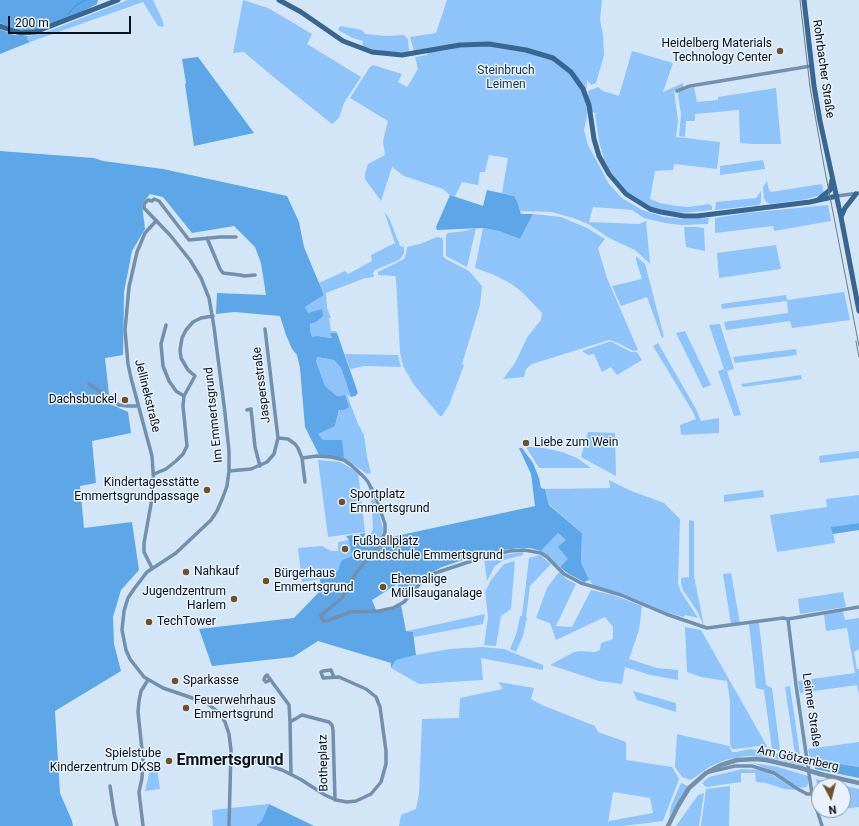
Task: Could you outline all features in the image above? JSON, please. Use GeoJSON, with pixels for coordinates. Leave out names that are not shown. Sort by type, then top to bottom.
{"type":"FeatureCollection","features":[{"type":"Feature","properties":{"kind":"main road"},"geometry":{"type":"LineString","coordinates":[[0,26],[21,33],[35,32],[107,2],[118,0]]}},
{"type":"Feature","properties":{"kind":"main road"},"geometry":{"type":"LineString","coordinates":[[279,0],[301,12],[343,41],[367,51],[380,54],[402,55],[468,45],[494,45],[526,50],[548,56],[559,62],[571,72],[583,89],[589,105],[594,139],[599,156],[609,174],[620,188],[640,203],[661,212],[684,216],[707,215],[837,196]]}},
{"type":"Feature","properties":{"kind":"main road","name":"Rohrbacher Straße"},"geometry":{"type":"LineString","coordinates":[[804,0],[820,121],[837,196],[859,311]]}},
{"type":"Feature","properties":{"kind":"main road"},"geometry":{"type":"LineString","coordinates":[[817,200],[830,190],[833,179]]}},
{"type":"Feature","properties":{"kind":"main road"},"geometry":{"type":"LineString","coordinates":[[841,217],[847,206],[858,193]]}},
{"type":"Feature","properties":{"kind":"street"},"geometry":{"type":"LineString","coordinates":[[677,91],[690,86],[812,66]]}},
{"type":"Feature","properties":{"kind":"street"},"geometry":{"type":"LineString","coordinates":[[837,196],[858,193]]}},
{"type":"Feature","properties":{"kind":"street","name":"Im Emmertsgrund"},"geometry":{"type":"LineString","coordinates":[[229,826],[231,743],[222,717],[207,703],[163,688],[144,677],[134,666],[126,651],[122,630],[122,619],[125,606],[143,576],[152,568],[164,562],[176,553],[211,520],[223,497],[227,486],[229,471],[228,439],[212,314],[206,291],[198,271],[185,252],[144,208],[144,204],[148,200],[152,201],[154,199],[159,201],[188,240],[236,237]]}},
{"type":"Feature","properties":{"kind":"street","name":"Jellinekstraße"},"geometry":{"type":"LineString","coordinates":[[154,486],[154,474],[149,443],[130,378],[126,350],[126,330],[127,302],[133,267],[145,233],[156,221]]}},
{"type":"Feature","properties":{"kind":"street"},"geometry":{"type":"LineString","coordinates":[[207,238],[223,273],[245,276],[255,275]]}},
{"type":"Feature","properties":{"kind":"street"},"geometry":{"type":"LineString","coordinates":[[154,474],[171,465],[183,454],[186,448],[187,440],[183,406],[184,396],[195,376],[188,370],[181,358],[180,350],[182,338],[186,330],[194,322],[212,314]]}},
{"type":"Feature","properties":{"kind":"street"},"geometry":{"type":"LineString","coordinates":[[166,325],[161,344],[163,366],[169,381],[176,391],[184,396]]}},
{"type":"Feature","properties":{"kind":"street","name":"Jaspersstraße"},"geometry":{"type":"LineString","coordinates":[[247,410],[251,409],[254,443],[260,466],[274,454],[278,438],[265,328]]}},
{"type":"Feature","properties":{"kind":"street"},"geometry":{"type":"LineString","coordinates":[[89,384],[119,405],[137,406]]}},
{"type":"Feature","properties":{"kind":"street","name":"Jaspersstraße"},"geometry":{"type":"LineString","coordinates":[[278,438],[288,440],[295,444],[298,448],[302,458],[305,482]]}},
{"type":"Feature","properties":{"kind":"street"},"geometry":{"type":"LineString","coordinates":[[302,458],[317,456],[331,457],[344,460],[351,465],[368,482],[375,495],[384,524],[385,532],[379,545],[356,573],[342,598],[321,615],[323,620],[350,612],[379,611],[393,608],[404,602],[422,581],[432,574],[487,556],[510,551],[524,550],[541,553],[564,574],[581,583],[621,595],[660,612],[703,627],[712,628],[783,618],[788,619],[859,607]]}},
{"type":"Feature","properties":{"kind":"street"},"geometry":{"type":"LineString","coordinates":[[229,471],[251,469],[260,466]]}},
{"type":"Feature","properties":{"kind":"street"},"geometry":{"type":"LineString","coordinates":[[152,568],[144,552],[144,543],[153,492]]}},
{"type":"Feature","properties":{"kind":"street","name":"Leimer Straße"},"geometry":{"type":"LineString","coordinates":[[788,619],[811,787]]}},
{"type":"Feature","properties":{"kind":"street"},"geometry":{"type":"LineString","coordinates":[[231,758],[259,762],[291,774],[324,795],[335,800],[351,802],[361,800],[371,794],[381,782],[385,769],[386,760],[381,710],[376,697],[362,687],[339,677],[334,677]]}},
{"type":"Feature","properties":{"kind":"street"},"geometry":{"type":"LineString","coordinates":[[270,679],[289,705],[291,774]]}},
{"type":"Feature","properties":{"kind":"street"},"geometry":{"type":"LineString","coordinates":[[142,750],[138,712],[141,691],[148,680]]}},
{"type":"Feature","properties":{"kind":"street","name":"Botheplatz"},"geometry":{"type":"LineString","coordinates":[[290,722],[301,715],[304,715],[327,721],[332,725],[334,736],[335,800]]}},
{"type":"Feature","properties":{"kind":"street"},"geometry":{"type":"LineString","coordinates":[[143,757],[142,778],[139,792],[143,826]]}},
{"type":"Feature","properties":{"kind":"street","name":"Am Götzenberg"},"geometry":{"type":"LineString","coordinates":[[668,826],[689,788],[706,773],[724,763],[746,759],[766,760],[858,783]]}},
{"type":"Feature","properties":{"kind":"street"},"geometry":{"type":"LineString","coordinates":[[706,773],[736,766],[752,766],[774,773],[796,788],[807,794],[811,794]]}},
{"type":"Feature","properties":{"kind":"street"},"geometry":{"type":"LineString","coordinates":[[110,786],[114,813],[118,826]]}},
{"type":"Feature","properties":{"kind":"green space"},"geometry":{"type":"Polygon","coordinates":[[[128,0],[153,0],[164,27],[158,26],[143,2],[30,42],[27,39],[28,36],[46,32],[128,0]]]}},
{"type":"Feature","properties":{"kind":"green space"},"geometry":{"type":"Polygon","coordinates":[[[243,0],[268,8],[312,34],[307,44],[361,77],[344,103],[339,118],[332,124],[244,52],[233,53],[243,0]]]}},
{"type":"Feature","properties":{"kind":"green space","name":"Steinbruch Leimen"},"geometry":{"type":"Polygon","coordinates":[[[447,0],[602,0],[600,20],[603,35],[604,55],[596,83],[591,85],[587,80],[586,94],[589,95],[588,91],[598,87],[603,91],[619,96],[632,51],[673,63],[663,92],[683,83],[683,87],[674,91],[678,121],[676,137],[720,142],[717,169],[674,164],[673,170],[655,171],[650,199],[660,203],[688,207],[709,204],[712,206],[712,210],[673,213],[649,206],[628,193],[610,171],[604,159],[599,141],[596,113],[588,111],[584,130],[588,145],[609,184],[622,198],[642,210],[664,217],[685,219],[709,218],[708,224],[681,225],[665,223],[644,218],[632,210],[593,207],[589,222],[639,224],[646,221],[650,264],[635,250],[609,238],[588,224],[552,212],[520,211],[514,196],[502,193],[508,158],[489,155],[485,172],[480,172],[478,185],[462,182],[455,196],[450,195],[443,189],[404,176],[392,167],[381,201],[365,179],[365,174],[368,164],[385,155],[383,141],[388,121],[350,98],[370,67],[373,65],[402,74],[398,82],[407,87],[418,69],[415,57],[427,55],[430,48],[414,51],[410,37],[436,33],[447,0]]]}},
{"type":"Feature","properties":{"kind":"green space"},"geometry":{"type":"Polygon","coordinates":[[[340,26],[362,30],[365,34],[386,36],[404,35],[408,39],[409,52],[378,51],[362,46],[363,41],[353,38],[338,30],[340,26]]]}},
{"type":"Feature","properties":{"kind":"green space"},"geometry":{"type":"Polygon","coordinates":[[[694,87],[697,102],[718,100],[718,97],[776,88],[781,144],[740,143],[739,110],[695,114],[695,121],[686,121],[685,137],[679,136],[681,114],[678,95],[679,92],[694,87]]]}},
{"type":"Feature","properties":{"kind":"green space"},"geometry":{"type":"Polygon","coordinates":[[[763,160],[765,169],[720,175],[720,166],[763,160]]]}},
{"type":"Feature","properties":{"kind":"green space"},"geometry":{"type":"Polygon","coordinates":[[[767,181],[771,192],[822,184],[824,194],[807,199],[770,204],[766,202],[764,198],[763,187],[767,181]]]}},
{"type":"Feature","properties":{"kind":"green space"},"geometry":{"type":"Polygon","coordinates":[[[761,191],[761,202],[759,205],[715,210],[716,202],[756,198],[761,191]]]}},
{"type":"Feature","properties":{"kind":"green space"},"geometry":{"type":"Polygon","coordinates":[[[828,205],[831,221],[774,231],[773,226],[715,233],[715,218],[746,213],[828,205]]]}},
{"type":"Feature","properties":{"kind":"green space"},"geometry":{"type":"Polygon","coordinates":[[[384,211],[390,220],[400,246],[404,247],[404,254],[399,260],[375,270],[373,273],[374,277],[365,278],[326,293],[327,308],[331,318],[329,318],[331,331],[336,331],[337,333],[331,333],[332,338],[318,336],[312,338],[310,324],[316,322],[322,310],[308,314],[305,307],[324,295],[319,283],[345,271],[348,274],[372,261],[371,255],[395,243],[384,211]]]}},
{"type":"Feature","properties":{"kind":"green space"},"geometry":{"type":"Polygon","coordinates":[[[533,214],[561,217],[587,228],[605,239],[598,248],[607,278],[638,350],[633,351],[609,340],[532,364],[526,369],[524,377],[503,379],[515,363],[528,336],[541,320],[542,313],[522,292],[510,283],[475,268],[483,228],[499,231],[520,239],[533,214]]]}},
{"type":"Feature","properties":{"kind":"green space"},"geometry":{"type":"Polygon","coordinates":[[[684,227],[704,228],[705,251],[686,247],[684,227]]]}},
{"type":"Feature","properties":{"kind":"green space"},"geometry":{"type":"Polygon","coordinates":[[[476,228],[467,267],[446,256],[446,235],[448,233],[476,228]]]}},
{"type":"Feature","properties":{"kind":"green space"},"geometry":{"type":"Polygon","coordinates":[[[437,237],[442,238],[443,240],[443,256],[469,271],[482,286],[480,305],[462,364],[464,365],[449,405],[442,416],[440,416],[414,385],[403,366],[400,352],[395,276],[378,275],[378,272],[404,259],[407,247],[420,244],[437,237]]]}},
{"type":"Feature","properties":{"kind":"green space"},"geometry":{"type":"Polygon","coordinates":[[[776,245],[781,269],[719,278],[717,253],[776,245]]]}},
{"type":"Feature","properties":{"kind":"green space"},"geometry":{"type":"Polygon","coordinates":[[[636,256],[645,264],[664,337],[662,338],[647,297],[621,306],[612,286],[642,279],[636,256]]]}},
{"type":"Feature","properties":{"kind":"green space"},"geometry":{"type":"Polygon","coordinates":[[[844,292],[850,320],[792,328],[790,321],[726,330],[724,322],[788,313],[787,301],[722,309],[721,304],[786,295],[787,300],[844,292]]]}},
{"type":"Feature","properties":{"kind":"green space"},"geometry":{"type":"Polygon","coordinates":[[[720,324],[734,369],[727,371],[741,415],[734,416],[718,371],[724,369],[709,325],[720,324]]]}},
{"type":"Feature","properties":{"kind":"green space"},"geometry":{"type":"Polygon","coordinates":[[[685,331],[711,385],[703,388],[676,333],[685,331]]]}},
{"type":"Feature","properties":{"kind":"green space"},"geometry":{"type":"Polygon","coordinates":[[[612,342],[631,352],[637,352],[642,360],[617,375],[611,367],[602,372],[594,354],[588,355],[582,351],[612,342]]]}},
{"type":"Feature","properties":{"kind":"green space"},"geometry":{"type":"Polygon","coordinates":[[[658,343],[696,409],[701,421],[719,418],[719,433],[681,435],[680,425],[696,419],[653,346],[658,343]]]}},
{"type":"Feature","properties":{"kind":"green space"},"geometry":{"type":"Polygon","coordinates":[[[796,349],[797,355],[735,363],[733,357],[796,349]]]}},
{"type":"Feature","properties":{"kind":"green space"},"geometry":{"type":"Polygon","coordinates":[[[345,354],[398,355],[401,367],[365,366],[350,369],[345,354]]]}},
{"type":"Feature","properties":{"kind":"green space"},"geometry":{"type":"Polygon","coordinates":[[[317,357],[334,360],[341,368],[351,397],[347,395],[358,424],[364,435],[371,473],[367,474],[344,458],[341,440],[323,440],[317,434],[335,426],[344,395],[337,396],[325,386],[316,361],[317,357]]]}},
{"type":"Feature","properties":{"kind":"green space"},"geometry":{"type":"Polygon","coordinates":[[[801,375],[802,379],[743,387],[741,384],[801,375]]]}},
{"type":"Feature","properties":{"kind":"green space"},"geometry":{"type":"Polygon","coordinates":[[[588,432],[615,433],[616,476],[581,457],[588,432]]]}},
{"type":"Feature","properties":{"kind":"green space"},"geometry":{"type":"Polygon","coordinates":[[[526,447],[538,447],[562,452],[577,458],[591,468],[539,468],[526,447]]]}},
{"type":"Feature","properties":{"kind":"green space"},"geometry":{"type":"Polygon","coordinates":[[[859,451],[859,458],[820,463],[819,456],[859,451]]]}},
{"type":"Feature","properties":{"kind":"green space","name":"Sportplatz Emmertsgrund"},"geometry":{"type":"Polygon","coordinates":[[[318,460],[340,462],[358,472],[365,532],[328,537],[318,460]]]}},
{"type":"Feature","properties":{"kind":"green space"},"geometry":{"type":"Polygon","coordinates":[[[609,480],[629,490],[664,503],[680,519],[678,584],[681,592],[698,618],[685,615],[684,617],[658,610],[593,585],[589,580],[581,562],[582,533],[549,504],[545,489],[610,488],[609,480]]]}},
{"type":"Feature","properties":{"kind":"green space"},"geometry":{"type":"Polygon","coordinates":[[[368,485],[377,505],[383,529],[380,540],[365,542],[373,530],[372,509],[368,485]]]}},
{"type":"Feature","properties":{"kind":"green space"},"geometry":{"type":"Polygon","coordinates":[[[763,490],[764,497],[724,502],[724,495],[763,490]]]}},
{"type":"Feature","properties":{"kind":"green space"},"geometry":{"type":"Polygon","coordinates":[[[859,495],[859,523],[832,527],[835,543],[777,552],[770,515],[827,507],[826,499],[859,495]]]}},
{"type":"Feature","properties":{"kind":"green space"},"geometry":{"type":"Polygon","coordinates":[[[689,520],[694,521],[694,576],[704,626],[681,584],[681,578],[689,577],[689,520]]]}},
{"type":"Feature","properties":{"kind":"green space"},"geometry":{"type":"Polygon","coordinates":[[[558,533],[566,540],[569,559],[560,567],[541,551],[558,533]]]}},
{"type":"Feature","properties":{"kind":"green space"},"geometry":{"type":"Polygon","coordinates":[[[349,540],[353,556],[338,571],[331,576],[302,582],[298,548],[322,546],[331,551],[338,551],[338,542],[349,540]]]}},
{"type":"Feature","properties":{"kind":"green space"},"geometry":{"type":"Polygon","coordinates":[[[523,552],[523,555],[504,560],[495,566],[487,581],[484,558],[523,552]]]}},
{"type":"Feature","properties":{"kind":"green space"},"geometry":{"type":"Polygon","coordinates":[[[540,555],[551,564],[530,586],[527,618],[523,636],[516,652],[510,649],[517,632],[520,616],[522,616],[529,558],[540,555]]]}},
{"type":"Feature","properties":{"kind":"green space"},"geometry":{"type":"Polygon","coordinates":[[[515,561],[511,609],[501,616],[496,646],[484,645],[488,617],[485,592],[491,580],[504,564],[515,561]]]}},
{"type":"Feature","properties":{"kind":"green space"},"geometry":{"type":"Polygon","coordinates":[[[559,572],[568,580],[576,584],[556,626],[572,627],[591,590],[613,595],[642,606],[639,630],[629,659],[657,668],[678,670],[678,680],[650,675],[625,667],[622,684],[599,681],[550,665],[574,652],[595,652],[600,650],[601,643],[613,639],[613,627],[605,617],[556,640],[550,623],[536,618],[547,588],[559,572]]]}},
{"type":"Feature","properties":{"kind":"green space"},"geometry":{"type":"Polygon","coordinates":[[[731,573],[740,623],[731,624],[723,574],[731,573]]]}},
{"type":"Feature","properties":{"kind":"green space"},"geometry":{"type":"Polygon","coordinates":[[[843,592],[846,607],[800,614],[798,599],[843,592]]]}},
{"type":"Feature","properties":{"kind":"green space"},"geometry":{"type":"Polygon","coordinates":[[[843,611],[845,620],[859,618],[859,649],[854,652],[857,669],[859,669],[859,695],[857,685],[800,693],[798,681],[855,673],[847,628],[826,631],[824,614],[843,611]]]}},
{"type":"Feature","properties":{"kind":"green space"},"geometry":{"type":"Polygon","coordinates":[[[485,614],[483,624],[414,637],[413,632],[407,631],[485,614]]]}},
{"type":"Feature","properties":{"kind":"green space"},"geometry":{"type":"Polygon","coordinates":[[[759,623],[766,685],[772,688],[780,750],[772,749],[764,690],[756,688],[749,624],[759,623]]]}},
{"type":"Feature","properties":{"kind":"green space"},"geometry":{"type":"Polygon","coordinates":[[[685,627],[701,630],[768,748],[759,746],[732,749],[730,744],[730,701],[727,681],[701,677],[687,672],[685,627]]]}},
{"type":"Feature","properties":{"kind":"green space"},"geometry":{"type":"Polygon","coordinates":[[[482,647],[504,649],[543,665],[543,670],[481,658],[483,680],[419,684],[391,668],[396,660],[416,655],[450,649],[482,647]]]}},
{"type":"Feature","properties":{"kind":"green space"},"geometry":{"type":"Polygon","coordinates":[[[498,682],[534,688],[531,699],[542,705],[595,726],[598,732],[626,742],[626,760],[672,767],[679,779],[663,821],[623,826],[399,826],[401,815],[416,809],[419,794],[422,719],[459,718],[460,698],[503,689],[498,682]],[[613,792],[608,823],[609,821],[653,813],[650,798],[613,792]]]}},
{"type":"Feature","properties":{"kind":"green space"},"geometry":{"type":"Polygon","coordinates":[[[790,686],[800,755],[795,754],[785,687],[790,686]]]}},
{"type":"Feature","properties":{"kind":"green space"},"geometry":{"type":"Polygon","coordinates":[[[633,691],[676,703],[676,712],[637,700],[633,691]]]}},
{"type":"Feature","properties":{"kind":"green space"},"geometry":{"type":"Polygon","coordinates":[[[677,734],[729,746],[732,752],[750,749],[805,759],[805,766],[780,760],[746,756],[725,760],[709,767],[691,780],[682,777],[675,767],[677,734]]]}},
{"type":"Feature","properties":{"kind":"green space"},"geometry":{"type":"Polygon","coordinates":[[[859,742],[859,767],[810,759],[808,749],[859,742]]]}},
{"type":"Feature","properties":{"kind":"green space"},"geometry":{"type":"Polygon","coordinates":[[[150,761],[156,761],[160,789],[145,791],[151,766],[150,761]]]}},
{"type":"Feature","properties":{"kind":"green space"},"geometry":{"type":"Polygon","coordinates":[[[753,763],[778,767],[808,776],[808,784],[806,787],[798,788],[774,772],[753,763]]]}},
{"type":"Feature","properties":{"kind":"green space"},"geometry":{"type":"Polygon","coordinates":[[[742,769],[759,770],[771,774],[796,790],[784,789],[766,783],[756,782],[755,773],[741,773],[741,782],[706,787],[702,783],[709,777],[742,769]]]}},
{"type":"Feature","properties":{"kind":"green space"},"geometry":{"type":"Polygon","coordinates":[[[681,783],[688,786],[669,818],[671,806],[681,783]]]}},
{"type":"Feature","properties":{"kind":"green space"},"geometry":{"type":"Polygon","coordinates":[[[730,786],[729,826],[701,826],[706,789],[730,786]]]}},
{"type":"Feature","properties":{"kind":"green space"},"geometry":{"type":"Polygon","coordinates":[[[851,787],[859,789],[859,807],[851,808],[851,787]]]}},
{"type":"Feature","properties":{"kind":"green space"},"geometry":{"type":"Polygon","coordinates":[[[704,793],[699,826],[676,826],[698,795],[704,793]]]}},
{"type":"Feature","properties":{"kind":"green space"},"geometry":{"type":"Polygon","coordinates":[[[269,804],[262,820],[256,826],[213,826],[212,810],[269,804]]]}},
{"type":"Feature","properties":{"kind":"shaded area"},"geometry":{"type":"Polygon","coordinates":[[[0,0],[98,0],[97,4],[84,11],[42,29],[26,31],[14,30],[0,23],[0,0]]]}},
{"type":"Feature","properties":{"kind":"shaded area"},"geometry":{"type":"Polygon","coordinates":[[[0,29],[14,35],[28,36],[27,39],[30,42],[0,54],[0,29]]]}},
{"type":"Feature","properties":{"kind":"shaded area"},"geometry":{"type":"Polygon","coordinates":[[[198,57],[254,133],[194,146],[182,59],[198,57]]]}},
{"type":"Feature","properties":{"kind":"shaded area"},"geometry":{"type":"Polygon","coordinates":[[[0,151],[94,158],[103,161],[163,169],[287,196],[299,222],[304,247],[324,295],[305,307],[308,313],[322,309],[323,316],[316,322],[310,324],[312,337],[318,336],[332,338],[330,333],[337,333],[358,393],[351,397],[341,368],[334,360],[317,357],[316,361],[325,386],[337,396],[345,395],[349,407],[344,410],[339,410],[335,426],[318,434],[323,440],[342,440],[344,458],[319,455],[305,427],[300,368],[297,355],[292,349],[280,316],[234,312],[216,314],[217,293],[266,295],[261,263],[255,247],[234,226],[192,233],[163,197],[150,194],[142,204],[145,229],[132,251],[124,292],[123,355],[105,358],[110,404],[128,412],[131,433],[92,441],[96,483],[80,486],[84,528],[132,522],[139,570],[121,590],[113,617],[114,644],[121,671],[55,711],[60,793],[73,826],[0,826],[0,151]]]}},
{"type":"Feature","properties":{"kind":"shaded area"},"geometry":{"type":"Polygon","coordinates":[[[487,190],[514,196],[521,214],[533,214],[520,239],[499,231],[483,228],[437,230],[436,227],[450,195],[483,206],[487,190]]]}},
{"type":"Feature","properties":{"kind":"shaded area"},"geometry":{"type":"Polygon","coordinates":[[[519,448],[522,448],[533,463],[541,488],[545,489],[549,505],[582,533],[581,562],[589,580],[584,582],[567,573],[560,567],[568,559],[558,547],[566,540],[558,533],[541,551],[530,548],[519,548],[472,557],[442,567],[426,575],[416,584],[405,599],[397,584],[372,600],[377,612],[388,611],[401,605],[406,631],[413,632],[416,655],[396,660],[391,668],[391,663],[318,641],[293,657],[212,666],[199,629],[294,618],[321,590],[320,579],[331,576],[338,571],[341,561],[352,556],[349,540],[346,536],[365,533],[363,544],[378,543],[387,538],[535,506],[531,474],[519,448]]]}},
{"type":"Feature","properties":{"kind":"shaded area"},"geometry":{"type":"Polygon","coordinates":[[[859,523],[859,530],[833,534],[831,527],[859,523]]]}},
{"type":"Feature","properties":{"kind":"shaded area"},"geometry":{"type":"Polygon","coordinates":[[[815,760],[859,767],[859,778],[815,769],[815,760]]]}},
{"type":"Feature","properties":{"kind":"shaded area"},"geometry":{"type":"Polygon","coordinates":[[[269,804],[314,826],[256,826],[262,820],[269,804]]]}},
{"type":"Feature","properties":{"kind":"waterway"},"geometry":{"type":"LineString","coordinates":[[68,14],[77,5],[85,0]]}},
{"type":"Feature","properties":{"kind":"tram line"},"geometry":{"type":"LineString","coordinates":[[800,0],[810,87],[859,346]]}},
{"type":"Feature","properties":{"kind":"tram line"},"geometry":{"type":"LineString","coordinates":[[856,341],[859,357]]}},
{"type":"Feature","properties":{"kind":"place","name":"Heidelberg Materials Technology Center"},"geometry":{"type":"Point","coordinates":[780,51]}},
{"type":"Feature","properties":{"kind":"place","name":"Dachsbuckel"},"geometry":{"type":"Point","coordinates":[125,400]}},
{"type":"Feature","properties":{"kind":"place","name":"Liebe zum Wein"},"geometry":{"type":"Point","coordinates":[526,443]}},
{"type":"Feature","properties":{"kind":"place","name":"Kindertagesstätte Emmertsgrundpassage"},"geometry":{"type":"Point","coordinates":[207,490]}},
{"type":"Feature","properties":{"kind":"place","name":"Sportplatz Emmertsgrund"},"geometry":{"type":"Point","coordinates":[342,502]}},
{"type":"Feature","properties":{"kind":"place","name":"Fußballplatz Grundschule Emmertsgrund"},"geometry":{"type":"Point","coordinates":[345,549]}},
{"type":"Feature","properties":{"kind":"place","name":"Nahkauf"},"geometry":{"type":"Point","coordinates":[186,572]}},
{"type":"Feature","properties":{"kind":"place","name":"Bürgerhaus Emmertsgrund"},"geometry":{"type":"Point","coordinates":[266,581]}},
{"type":"Feature","properties":{"kind":"place","name":"Ehemalige Müllsauganalage"},"geometry":{"type":"Point","coordinates":[383,587]}},
{"type":"Feature","properties":{"kind":"place","name":"Jugendzentrum Harlem"},"geometry":{"type":"Point","coordinates":[234,599]}},
{"type":"Feature","properties":{"kind":"place","name":"TechTower"},"geometry":{"type":"Point","coordinates":[149,622]}},
{"type":"Feature","properties":{"kind":"place","name":"Sparkasse"},"geometry":{"type":"Point","coordinates":[175,681]}},
{"type":"Feature","properties":{"kind":"place","name":"Feuerwehrhaus Emmertsgrund"},"geometry":{"type":"Point","coordinates":[186,708]}},
{"type":"Feature","properties":{"kind":"place","name":"Spielstube Kinderzentrum DKSB"},"geometry":{"type":"Point","coordinates":[169,761]}},
{"type":"Feature","properties":{"kind":"district","name":"Emmertsgrund"},"geometry":{"type":"Point","coordinates":[230,761]}}]}
